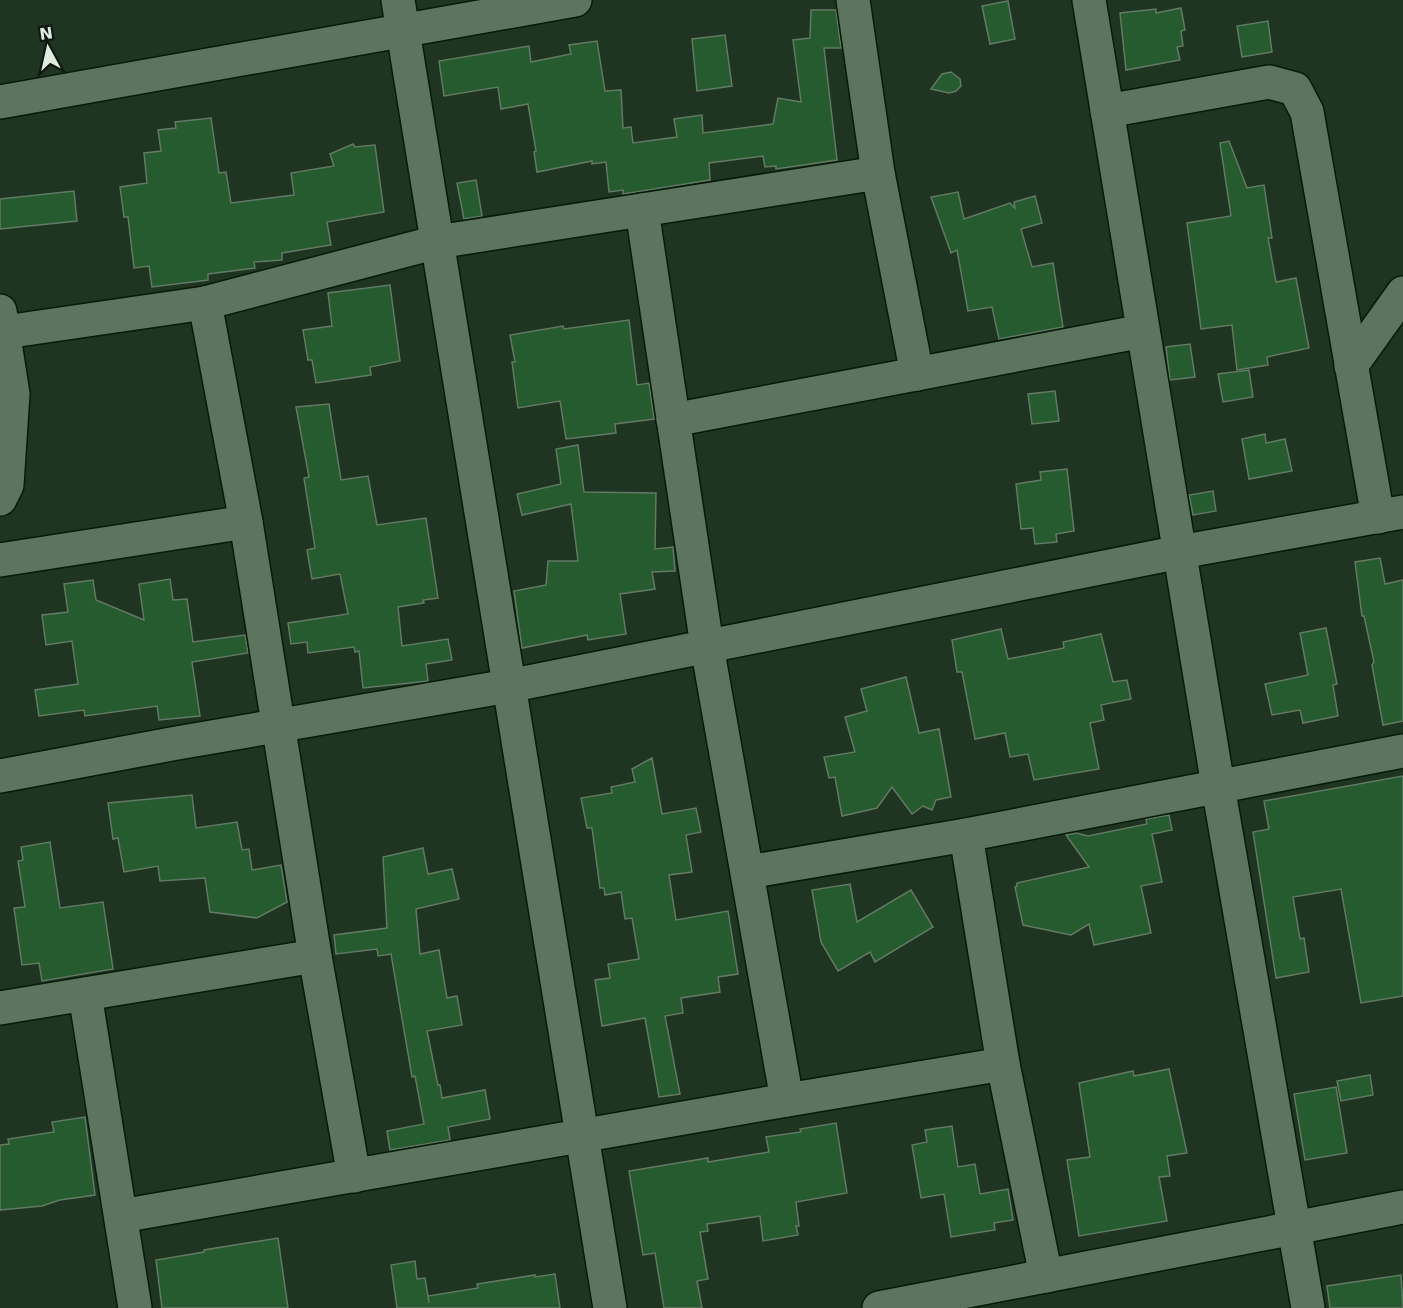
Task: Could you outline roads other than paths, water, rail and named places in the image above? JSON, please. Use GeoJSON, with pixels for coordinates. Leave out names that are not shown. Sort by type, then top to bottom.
{"type":"FeatureCollection","features":[{"type":"Feature","properties":{"kind":"street"},"geometry":{"type":"LineString","coordinates":[[0,102],[401,15],[575,0]]}},
{"type":"Feature","properties":{"kind":"street"},"geometry":{"type":"LineString","coordinates":[[854,0],[878,173],[917,374]]}},
{"type":"Feature","properties":{"kind":"street"},"geometry":{"type":"LineString","coordinates":[[1089,0],[1218,786],[1308,1308]]}},
{"type":"Feature","properties":{"kind":"street"},"geometry":{"type":"LineString","coordinates":[[401,15],[610,1308]]}},
{"type":"Feature","properties":{"kind":"street"},"geometry":{"type":"LineString","coordinates":[[0,776],[508,686],[1180,552],[1390,514],[1351,366],[1307,112],[1295,89],[1269,82],[1107,111]]}},
{"type":"Feature","properties":{"kind":"street"},"geometry":{"type":"LineString","coordinates":[[0,499],[7,485],[13,394],[2,321],[205,303],[436,242],[878,173]]}},
{"type":"Feature","properties":{"kind":"street"},"geometry":{"type":"LineString","coordinates":[[642,210],[707,646],[787,1100]]}},
{"type":"Feature","properties":{"kind":"street"},"geometry":{"type":"LineString","coordinates":[[1351,366],[1403,293]]}},
{"type":"Feature","properties":{"kind":"street"},"geometry":{"type":"LineString","coordinates":[[205,303],[246,522],[315,956],[354,1176]]}},
{"type":"Feature","properties":{"kind":"street"},"geometry":{"type":"LineString","coordinates":[[673,420],[1143,331]]}},
{"type":"Feature","properties":{"kind":"street"},"geometry":{"type":"LineString","coordinates":[[0,560],[246,522]]}},
{"type":"Feature","properties":{"kind":"street"},"geometry":{"type":"LineString","coordinates":[[748,872],[966,835],[1403,751]]}},
{"type":"Feature","properties":{"kind":"street"},"geometry":{"type":"LineString","coordinates":[[966,835],[1003,1064],[1046,1276]]}},
{"type":"Feature","properties":{"kind":"street"},"geometry":{"type":"LineString","coordinates":[[0,1008],[315,956]]}},
{"type":"Feature","properties":{"kind":"street"},"geometry":{"type":"LineString","coordinates":[[85,994],[135,1308]]}},
{"type":"Feature","properties":{"kind":"street"},"geometry":{"type":"LineString","coordinates":[[121,1216],[1003,1064]]}},
{"type":"Feature","properties":{"kind":"street"},"geometry":{"type":"LineString","coordinates":[[879,1308],[1403,1207]]}}]}
